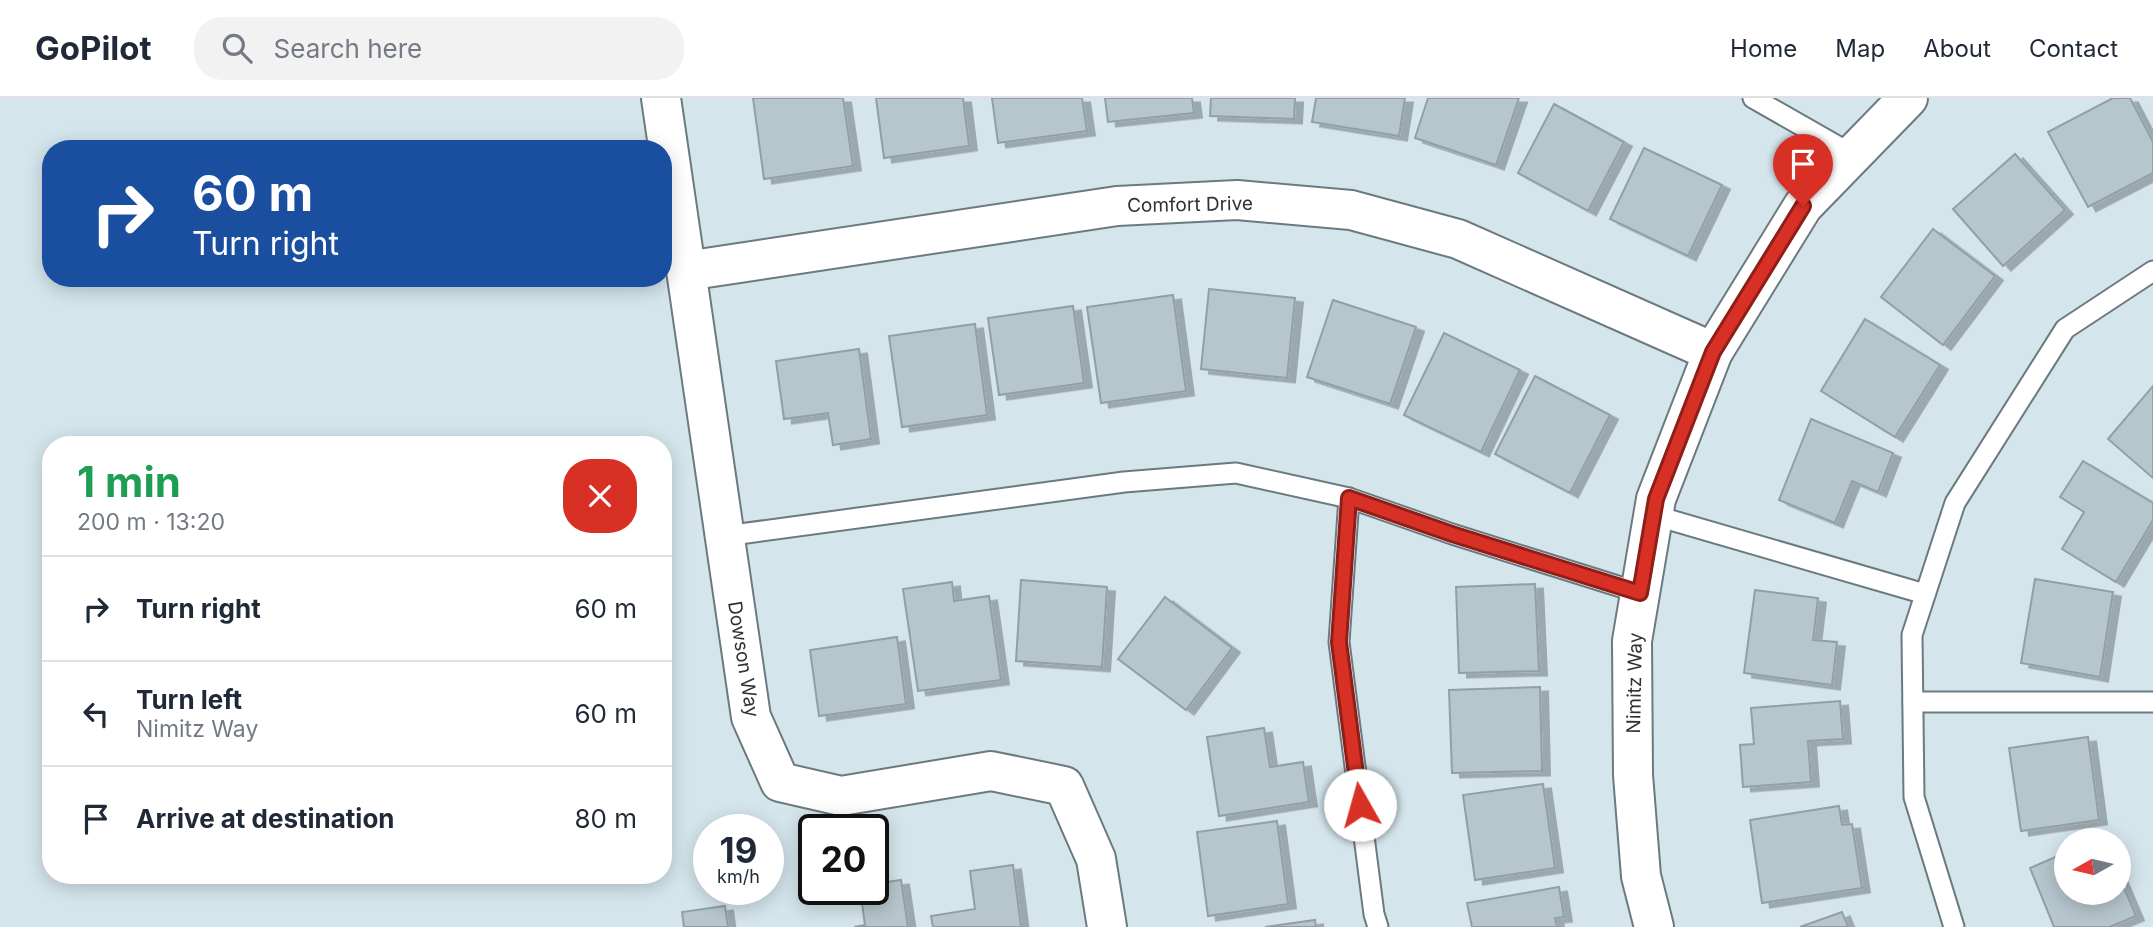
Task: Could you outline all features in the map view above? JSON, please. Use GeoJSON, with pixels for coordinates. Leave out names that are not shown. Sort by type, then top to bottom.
{"type":"FeatureCollection","features":[{"type":"Feature","properties":{"kind":"street","name":"Dowson Way"},"geometry":{"type":"LineString","coordinates":[[661,98],[667,140]]}},
{"type":"Feature","properties":{"kind":"street","name":"Nimitz Way"},"geometry":{"type":"LineString","coordinates":[[1654,927],[1641,876],[1633,775],[1632,641],[1656,499],[1713,352],[1803,206],[1908,98]]}},
{"type":"Feature","properties":{"kind":"street","name":"Dowson Way"},"geometry":{"type":"LineString","coordinates":[[672,174],[751,717],[780,782],[841,796],[991,771],[1064,786],[1096,859],[1107,927]]}},
{"type":"Feature","properties":{"kind":"street","name":"Comfort Drive"},"geometry":{"type":"LineString","coordinates":[[686,271],[1117,206],[1237,200],[1351,210],[1458,239],[1713,352]]}},
{"type":"Feature","properties":{"kind":"lane"},"geometry":{"type":"LineString","coordinates":[[1753,98],[1853,155]]}},
{"type":"Feature","properties":{"kind":"lane"},"geometry":{"type":"LineString","coordinates":[[1954,927],[1914,797],[1912,635],[1924,594],[1955,503],[2065,329],[2153,271]]}},
{"type":"Feature","properties":{"kind":"lane"},"geometry":{"type":"LineString","coordinates":[[725,536],[1124,482],[1236,473],[1349,498],[1452,534],[1640,593]]}},
{"type":"Feature","properties":{"kind":"lane"},"geometry":{"type":"LineString","coordinates":[[1349,498],[1339,642],[1374,914],[1378,927]]}},
{"type":"Feature","properties":{"kind":"lane"},"geometry":{"type":"LineString","coordinates":[[1653,515],[1924,594]]}},
{"type":"Feature","properties":{"kind":"lane"},"geometry":{"type":"LineString","coordinates":[[1913,702],[2153,702]]}},
{"type":"Feature","properties":{"kind":"building"},"geometry":{"type":"Polygon","coordinates":[[[753,98],[843,98],[853,166],[764,179],[753,98]]]}},
{"type":"Feature","properties":{"kind":"building"},"geometry":{"type":"Polygon","coordinates":[[[876,98],[963,98],[969,146],[884,158],[876,98]]]}},
{"type":"Feature","properties":{"kind":"building"},"geometry":{"type":"Polygon","coordinates":[[[992,98],[1082,98],[1087,131],[998,143],[992,98]]]}},
{"type":"Feature","properties":{"kind":"building"},"geometry":{"type":"Polygon","coordinates":[[[1105,98],[1192,98],[1194,113],[1108,122],[1105,98]]]}},
{"type":"Feature","properties":{"kind":"building"},"geometry":{"type":"Polygon","coordinates":[[[1211,98],[1295,98],[1294,119],[1210,116],[1211,98]]]}},
{"type":"Feature","properties":{"kind":"building"},"geometry":{"type":"Polygon","coordinates":[[[1316,98],[1405,98],[1399,136],[1312,122],[1316,98]]]}},
{"type":"Feature","properties":{"kind":"building"},"geometry":{"type":"Polygon","coordinates":[[[1428,98],[1519,98],[1496,165],[1415,138],[1428,98]]]}},
{"type":"Feature","properties":{"kind":"building"},"geometry":{"type":"Polygon","coordinates":[[[2113,98],[2130,98],[2153,142],[2153,173],[2088,207],[2048,132],[2113,98]]]}},
{"type":"Feature","properties":{"kind":"building"},"geometry":{"type":"Polygon","coordinates":[[[1554,104],[1624,142],[1588,211],[1518,173],[1554,104]]]}},
{"type":"Feature","properties":{"kind":"building"},"geometry":{"type":"Polygon","coordinates":[[[1644,148],[1722,185],[1688,256],[1610,219],[1644,148]]]}},
{"type":"Feature","properties":{"kind":"building"},"geometry":{"type":"Polygon","coordinates":[[[2015,154],[2065,210],[2003,266],[1953,209],[2015,154]]]}},
{"type":"Feature","properties":{"kind":"building"},"geometry":{"type":"Polygon","coordinates":[[[1933,229],[1995,276],[1943,345],[1881,297],[1933,229]]]}},
{"type":"Feature","properties":{"kind":"building"},"geometry":{"type":"Polygon","coordinates":[[[1209,289],[1295,298],[1287,378],[1201,369],[1209,289]]]}},
{"type":"Feature","properties":{"kind":"building"},"geometry":{"type":"Polygon","coordinates":[[[1173,295],[1186,391],[1101,403],[1087,307],[1173,295]]]}},
{"type":"Feature","properties":{"kind":"building"},"geometry":{"type":"Polygon","coordinates":[[[1333,300],[1416,327],[1390,404],[1307,377],[1333,300]]]}},
{"type":"Feature","properties":{"kind":"building"},"geometry":{"type":"Polygon","coordinates":[[[1073,306],[1084,383],[999,395],[988,318],[1073,306]]]}},
{"type":"Feature","properties":{"kind":"building"},"geometry":{"type":"Polygon","coordinates":[[[1865,319],[1940,365],[1895,437],[1821,391],[1865,319]]]}},
{"type":"Feature","properties":{"kind":"building"},"geometry":{"type":"Polygon","coordinates":[[[975,324],[987,415],[902,427],[889,336],[975,324]]]}},
{"type":"Feature","properties":{"kind":"building"},"geometry":{"type":"Polygon","coordinates":[[[1444,333],[1520,370],[1481,452],[1404,415],[1444,333]]]}},
{"type":"Feature","properties":{"kind":"building"},"geometry":{"type":"Polygon","coordinates":[[[859,349],[871,439],[833,445],[828,413],[784,419],[776,361],[859,349]]]}},
{"type":"Feature","properties":{"kind":"building"},"geometry":{"type":"Polygon","coordinates":[[[1535,376],[1610,415],[1570,493],[1495,454],[1535,376]]]}},
{"type":"Feature","properties":{"kind":"building"},"geometry":{"type":"Polygon","coordinates":[[[2153,386],[2153,478],[2108,439],[2153,386]]]}},
{"type":"Feature","properties":{"kind":"building"},"geometry":{"type":"Polygon","coordinates":[[[1811,419],[1893,453],[1878,492],[1852,481],[1835,523],[1779,500],[1811,419]]]}},
{"type":"Feature","properties":{"kind":"building"},"geometry":{"type":"Polygon","coordinates":[[[2083,461],[2153,503],[2153,520],[2116,582],[2062,549],[2084,512],[2060,497],[2083,461]]]}},
{"type":"Feature","properties":{"kind":"building"},"geometry":{"type":"Polygon","coordinates":[[[2035,579],[2113,592],[2100,677],[2021,663],[2035,579]]]}},
{"type":"Feature","properties":{"kind":"building"},"geometry":{"type":"Polygon","coordinates":[[[1021,580],[1107,587],[1102,667],[1016,661],[1021,580]]]}},
{"type":"Feature","properties":{"kind":"building"},"geometry":{"type":"Polygon","coordinates":[[[952,582],[954,601],[989,596],[1001,680],[918,691],[903,589],[952,582]]]}},
{"type":"Feature","properties":{"kind":"building"},"geometry":{"type":"Polygon","coordinates":[[[1535,584],[1539,671],[1459,673],[1456,587],[1535,584]]]}},
{"type":"Feature","properties":{"kind":"building"},"geometry":{"type":"Polygon","coordinates":[[[1755,590],[1818,598],[1813,640],[1837,642],[1832,685],[1744,673],[1755,590]]]}},
{"type":"Feature","properties":{"kind":"building"},"geometry":{"type":"Polygon","coordinates":[[[1165,597],[1232,648],[1186,710],[1118,659],[1165,597]]]}},
{"type":"Feature","properties":{"kind":"building"},"geometry":{"type":"Polygon","coordinates":[[[897,637],[906,704],[819,716],[810,650],[897,637]]]}},
{"type":"Feature","properties":{"kind":"building"},"geometry":{"type":"Polygon","coordinates":[[[1540,687],[1542,771],[1452,773],[1449,690],[1540,687]]]}},
{"type":"Feature","properties":{"kind":"building"},"geometry":{"type":"Polygon","coordinates":[[[1840,701],[1843,739],[1808,741],[1811,782],[1743,787],[1740,745],[1754,744],[1751,708],[1840,701]]]}},
{"type":"Feature","properties":{"kind":"building"},"geometry":{"type":"Polygon","coordinates":[[[1264,728],[1270,767],[1303,762],[1309,802],[1219,816],[1207,737],[1264,728]]]}},
{"type":"Feature","properties":{"kind":"building"},"geometry":{"type":"Polygon","coordinates":[[[2088,737],[2099,820],[2021,831],[2009,748],[2088,737]]]}},
{"type":"Feature","properties":{"kind":"building"},"geometry":{"type":"Polygon","coordinates":[[[1543,784],[1555,868],[1475,880],[1463,795],[1543,784]]]}},
{"type":"Feature","properties":{"kind":"building"},"geometry":{"type":"Polygon","coordinates":[[[1839,806],[1842,825],[1852,824],[1862,888],[1762,903],[1750,820],[1839,806]]]}},
{"type":"Feature","properties":{"kind":"building"},"geometry":{"type":"Polygon","coordinates":[[[1277,821],[1288,904],[1208,916],[1197,832],[1277,821]]]}},
{"type":"Feature","properties":{"kind":"building"},"geometry":{"type":"Polygon","coordinates":[[[2054,858],[2054,905],[2131,905],[2136,916],[2109,927],[2054,927],[2030,868],[2054,858]]]}},
{"type":"Feature","properties":{"kind":"building"},"geometry":{"type":"Polygon","coordinates":[[[1013,865],[1021,927],[933,927],[931,916],[975,909],[970,871],[1013,865]]]}},
{"type":"Feature","properties":{"kind":"building"},"geometry":{"type":"Polygon","coordinates":[[[901,880],[908,927],[854,927],[865,925],[862,905],[889,905],[889,882],[901,880]]]}},
{"type":"Feature","properties":{"kind":"building"},"geometry":{"type":"Polygon","coordinates":[[[1559,887],[1564,917],[1555,918],[1557,927],[1472,927],[1467,903],[1559,887]]]}},
{"type":"Feature","properties":{"kind":"building"},"geometry":{"type":"Polygon","coordinates":[[[725,906],[728,927],[684,927],[682,912],[725,906]]]}},
{"type":"Feature","properties":{"kind":"building"},"geometry":{"type":"Polygon","coordinates":[[[1842,912],[1848,927],[1800,927],[1842,912]]]}},
{"type":"Feature","properties":{"kind":"building"},"geometry":{"type":"Polygon","coordinates":[[[1315,920],[1316,927],[1265,927],[1315,920]]]}},
{"type":"Feature","properties":{"kind":"route"},"geometry":{"type":"LineString","coordinates":[[1360,805],[1339,642],[1349,498],[1452,534],[1640,593],[1656,499],[1713,352],[1803,206]]}}]}
